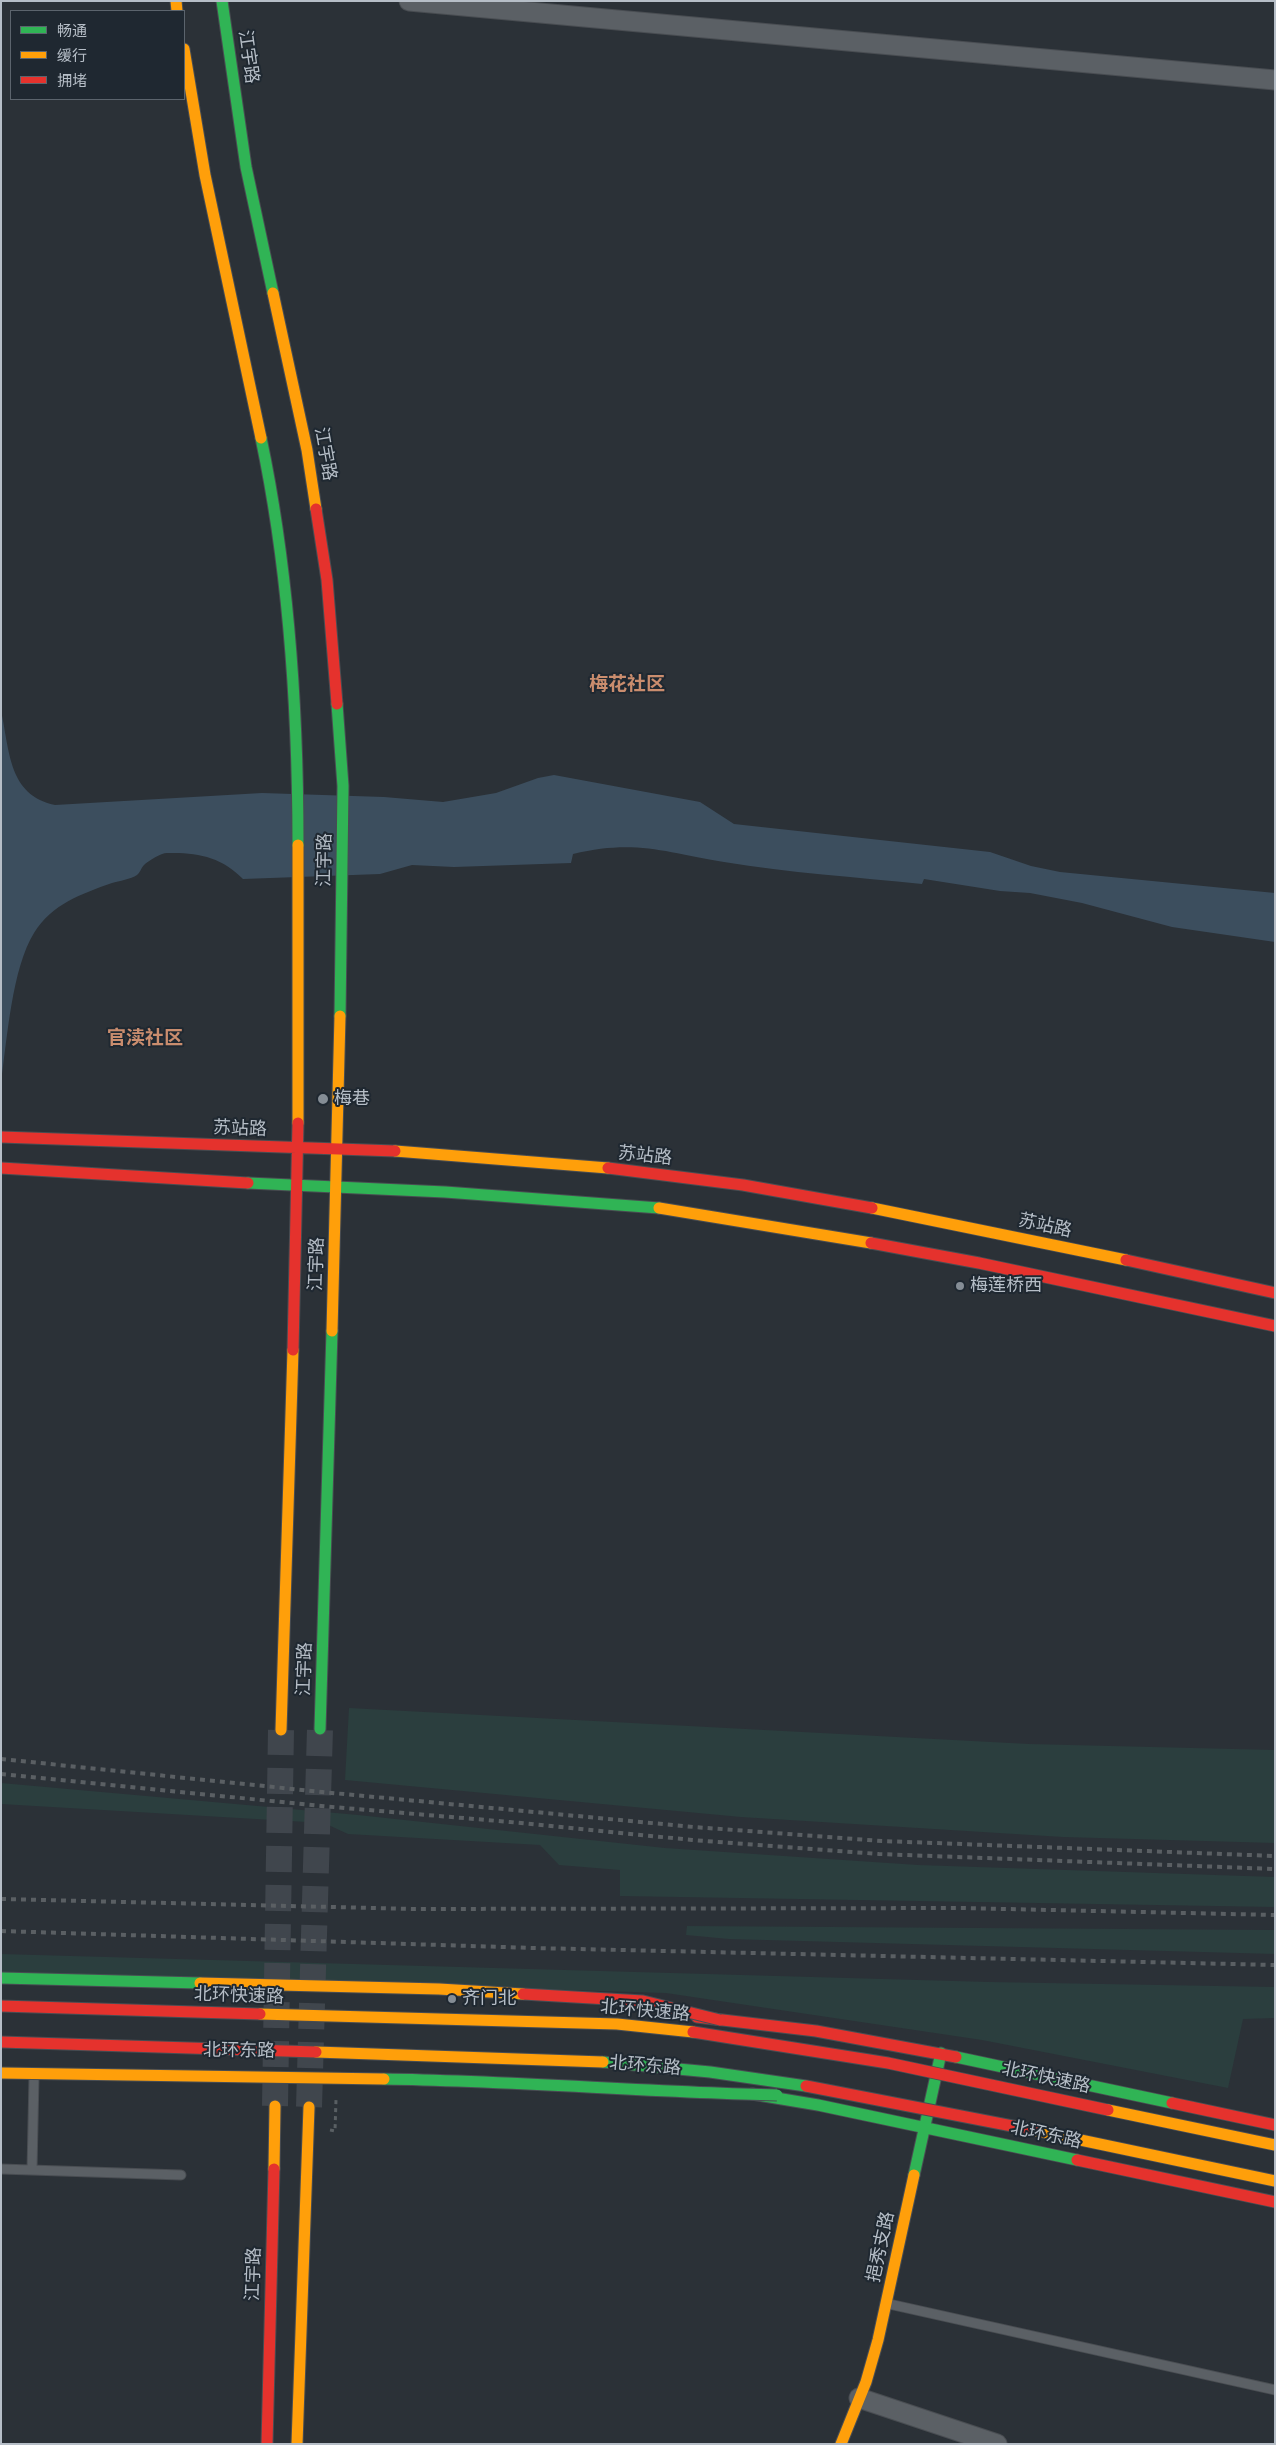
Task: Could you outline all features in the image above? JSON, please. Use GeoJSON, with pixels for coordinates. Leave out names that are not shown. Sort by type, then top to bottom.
{"type":"FeatureCollection","features":[{"type":"Feature","properties":{"kind":"main road","name":"江宇路"},"geometry":{"type":"LineString","coordinates":[[222,1],[246,167],[307,450],[316,506],[328,589],[343,786],[337,1186],[320,1729]]}},
{"type":"Feature","properties":{"kind":"main road","name":"江宇路"},"geometry":{"type":"LineString","coordinates":[[185,54],[205,175],[264,448],[285,584],[298,753],[298,1186],[281,1730]]}},
{"type":"Feature","properties":{"kind":"main road","name":"苏站路"},"geometry":{"type":"LineString","coordinates":[[1,1137],[337,1149],[492,1158],[686,1178],[912,1216],[1275,1293]]}},
{"type":"Feature","properties":{"kind":"main road"},"geometry":{"type":"LineString","coordinates":[[1,1168],[298,1186],[337,1186],[445,1192],[660,1208],[728,1218],[979,1263],[1275,1326]]}},
{"type":"Feature","properties":{"kind":"main road"},"geometry":{"type":"LineString","coordinates":[[1,1978],[438,1988],[643,2001],[888,2063]]}},
{"type":"Feature","properties":{"kind":"main road"},"geometry":{"type":"LineString","coordinates":[[1,1987],[437,1998],[618,2007],[816,2031],[941,2053],[1275,2125]]}},
{"type":"Feature","properties":{"kind":"main road","name":"北环快速路"},"geometry":{"type":"LineString","coordinates":[[1,2006],[617,2024],[668,2028],[888,2063],[1275,2144]]}},
{"type":"Feature","properties":{"kind":"main road"},"geometry":{"type":"LineString","coordinates":[[1,2042],[612,2062],[719,2072],[879,2098],[1275,2181]]}},
{"type":"Feature","properties":{"kind":"main road","name":"挹秀支路"},"geometry":{"type":"LineString","coordinates":[[841,2444],[859,2398],[878,2340],[941,2053]]}},
{"type":"Feature","properties":{"kind":"main road","name":"北环东路"},"geometry":{"type":"LineString","coordinates":[[1,2063],[442,2071],[613,2081],[736,2091],[925,2127],[1275,2202]]}},
{"type":"Feature","properties":{"kind":"main road"},"geometry":{"type":"LineString","coordinates":[[1,2073],[463,2080],[695,2093],[879,2098]]}},
{"type":"Feature","properties":{"kind":"main road","name":"江宇路"},"geometry":{"type":"LineString","coordinates":[[267,2444],[275,2106]]}},
{"type":"Feature","properties":{"kind":"main road"},"geometry":{"type":"LineString","coordinates":[[296,2444],[309,2107]]}},
{"type":"Feature","properties":{"kind":"street"},"geometry":{"type":"LineString","coordinates":[[409,1],[1275,80]]}},
{"type":"Feature","properties":{"kind":"street"},"geometry":{"type":"LineString","coordinates":[[859,2398],[997,2444]]}},
{"type":"Feature","properties":{"kind":"lane"},"geometry":{"type":"LineString","coordinates":[[32,2170],[34,2064]]}},
{"type":"Feature","properties":{"kind":"lane"},"geometry":{"type":"LineString","coordinates":[[1,2169],[181,2175]]}},
{"type":"Feature","properties":{"kind":"lane"},"geometry":{"type":"LineString","coordinates":[[886,2304],[1275,2390]]}},
{"type":"Feature","properties":{"kind":"path"},"geometry":{"type":"LineString","coordinates":[[335,2131],[336,2094]]}},
{"type":"Feature","properties":{"kind":"shaded area"},"geometry":{"type":"Polygon","coordinates":[[[349,1708],[1029,1744],[1275,1750],[1275,1843],[1063,1837],[741,1817],[345,1780],[349,1708]]]}},
{"type":"Feature","properties":{"kind":"shaded area"},"geometry":{"type":"Polygon","coordinates":[[[1,1783],[358,1815],[665,1848],[918,1865],[1275,1877],[1275,1907],[620,1896],[620,1870],[559,1865],[540,1845],[348,1834],[324,1823],[1,1804],[1,1783]]]}},
{"type":"Feature","properties":{"kind":"shaded area"},"geometry":{"type":"Polygon","coordinates":[[[687,1926],[1275,1930],[1275,1954],[729,1939],[686,1935],[687,1926]]]}},
{"type":"Feature","properties":{"kind":"shaded area"},"geometry":{"type":"Polygon","coordinates":[[[1,1954],[989,1982],[1275,1987],[1275,2018],[1243,2019],[1228,2088],[982,2040],[666,1993],[1,1973],[1,1954]]]}},
{"type":"Feature","properties":{"kind":"water"},"geometry":{"type":"Polygon","coordinates":[[[1,711],[10,756],[20,781],[28,792],[40,800],[55,805],[262,793],[384,797],[443,802],[496,793],[538,778],[554,775],[700,802],[734,824],[990,852],[1031,866],[1060,872],[1275,893],[1275,942],[1172,927],[1082,903],[1030,893],[1000,891],[924,879],[922,884],[773,869],[632,847],[573,854],[571,863],[454,867],[412,865],[380,874],[243,879],[226,866],[208,857],[164,853],[148,861],[138,874],[128,879],[100,887],[68,901],[49,914],[41,923],[27,948],[15,984],[1,1082],[1,711]]]}},
{"type":"Feature","properties":{"kind":"tunnel"},"geometry":{"type":"LineString","coordinates":[[309,2107],[320,1729]]}},
{"type":"Feature","properties":{"kind":"tunnel"},"geometry":{"type":"LineString","coordinates":[[275,2106],[281,1730]]}},
{"type":"Feature","properties":{"kind":"railway"},"geometry":{"type":"LineString","coordinates":[[1,1759],[694,1827],[882,1841],[1275,1856]]}},
{"type":"Feature","properties":{"kind":"railway"},"geometry":{"type":"LineString","coordinates":[[1,1774],[692,1840],[879,1854],[1275,1869]]}},
{"type":"Feature","properties":{"kind":"railway"},"geometry":{"type":"LineString","coordinates":[[1,1899],[414,1909],[961,1908],[1275,1915]]}},
{"type":"Feature","properties":{"kind":"railway"},"geometry":{"type":"LineString","coordinates":[[1,1931],[534,1948],[1275,1965]]}},
{"type":"Feature","properties":{"kind":"traffic: fast"},"geometry":{"type":"LineString","coordinates":[[222,1],[246,167],[273,293]]}},
{"type":"Feature","properties":{"kind":"traffic: fast"},"geometry":{"type":"LineString","coordinates":[[261,438],[279,539],[290,640],[298,794],[298,845]]}},
{"type":"Feature","properties":{"kind":"traffic: fast"},"geometry":{"type":"LineString","coordinates":[[337,704],[343,786],[340,1016]]}},
{"type":"Feature","properties":{"kind":"traffic: fast"},"geometry":{"type":"LineString","coordinates":[[248,1183],[445,1192],[659,1208]]}},
{"type":"Feature","properties":{"kind":"traffic: fast"},"geometry":{"type":"LineString","coordinates":[[320,1729],[332,1331]]}},
{"type":"Feature","properties":{"kind":"traffic: fast"},"geometry":{"type":"LineString","coordinates":[[1,1978],[200,1983]]}},
{"type":"Feature","properties":{"kind":"traffic: fast"},"geometry":{"type":"LineString","coordinates":[[914,2175],[941,2053]]}},
{"type":"Feature","properties":{"kind":"traffic: fast"},"geometry":{"type":"LineString","coordinates":[[956,2057],[1172,2103]]}},
{"type":"Feature","properties":{"kind":"traffic: fast"},"geometry":{"type":"LineString","coordinates":[[603,2062],[710,2072],[806,2086]]}},
{"type":"Feature","properties":{"kind":"traffic: fast"},"geometry":{"type":"LineString","coordinates":[[384,2079],[777,2095]]}},
{"type":"Feature","properties":{"kind":"traffic: fast"},"geometry":{"type":"LineString","coordinates":[[752,2094],[818,2105],[1077,2160]]}},
{"type":"Feature","properties":{"kind":"traffic: slow"},"geometry":{"type":"LineString","coordinates":[[176,1],[177,10]]}},
{"type":"Feature","properties":{"kind":"traffic: slow"},"geometry":{"type":"LineString","coordinates":[[185,55],[205,175],[261,438]]}},
{"type":"Feature","properties":{"kind":"traffic: slow"},"geometry":{"type":"LineString","coordinates":[[273,293],[307,450],[316,509]]}},
{"type":"Feature","properties":{"kind":"traffic: slow"},"geometry":{"type":"LineString","coordinates":[[298,845],[298,1123]]}},
{"type":"Feature","properties":{"kind":"traffic: slow"},"geometry":{"type":"LineString","coordinates":[[332,1331],[340,1016]]}},
{"type":"Feature","properties":{"kind":"traffic: slow"},"geometry":{"type":"LineString","coordinates":[[395,1151],[608,1168]]}},
{"type":"Feature","properties":{"kind":"traffic: slow"},"geometry":{"type":"LineString","coordinates":[[659,1208],[871,1243]]}},
{"type":"Feature","properties":{"kind":"traffic: slow"},"geometry":{"type":"LineString","coordinates":[[872,1208],[1126,1260]]}},
{"type":"Feature","properties":{"kind":"traffic: slow"},"geometry":{"type":"LineString","coordinates":[[281,1730],[293,1350]]}},
{"type":"Feature","properties":{"kind":"traffic: slow"},"geometry":{"type":"LineString","coordinates":[[200,1983],[439,1989],[523,1994]]}},
{"type":"Feature","properties":{"kind":"traffic: slow"},"geometry":{"type":"LineString","coordinates":[[260,2014],[617,2024],[693,2032]]}},
{"type":"Feature","properties":{"kind":"traffic: slow"},"geometry":{"type":"LineString","coordinates":[[316,2052],[603,2062]]}},
{"type":"Feature","properties":{"kind":"traffic: slow"},"geometry":{"type":"LineString","coordinates":[[1,2073],[384,2079]]}},
{"type":"Feature","properties":{"kind":"traffic: slow"},"geometry":{"type":"LineString","coordinates":[[274,2169],[275,2106]]}},
{"type":"Feature","properties":{"kind":"traffic: slow"},"geometry":{"type":"LineString","coordinates":[[297,2444],[309,2107]]}},
{"type":"Feature","properties":{"kind":"traffic: slow"},"geometry":{"type":"LineString","coordinates":[[1108,2110],[1275,2145]]}},
{"type":"Feature","properties":{"kind":"traffic: slow"},"geometry":{"type":"LineString","coordinates":[[1033,2130],[1275,2181]]}},
{"type":"Feature","properties":{"kind":"traffic: slow"},"geometry":{"type":"LineString","coordinates":[[841,2444],[866,2382],[878,2340],[914,2175]]}},
{"type":"Feature","properties":{"kind":"traffic: jam"},"geometry":{"type":"LineString","coordinates":[[316,509],[327,580],[337,704]]}},
{"type":"Feature","properties":{"kind":"traffic: jam"},"geometry":{"type":"LineString","coordinates":[[293,1350],[298,1123]]}},
{"type":"Feature","properties":{"kind":"traffic: jam"},"geometry":{"type":"LineString","coordinates":[[1,1137],[395,1151]]}},
{"type":"Feature","properties":{"kind":"traffic: jam"},"geometry":{"type":"LineString","coordinates":[[1,1168],[248,1183]]}},
{"type":"Feature","properties":{"kind":"traffic: jam"},"geometry":{"type":"LineString","coordinates":[[608,1168],[743,1185],[872,1208]]}},
{"type":"Feature","properties":{"kind":"traffic: jam"},"geometry":{"type":"LineString","coordinates":[[871,1243],[979,1263],[1275,1326]]}},
{"type":"Feature","properties":{"kind":"traffic: jam"},"geometry":{"type":"LineString","coordinates":[[1126,1260],[1275,1293]]}},
{"type":"Feature","properties":{"kind":"traffic: jam"},"geometry":{"type":"LineString","coordinates":[[523,1994],[643,2001],[720,2020]]}},
{"type":"Feature","properties":{"kind":"traffic: jam"},"geometry":{"type":"LineString","coordinates":[[1,2006],[260,2014]]}},
{"type":"Feature","properties":{"kind":"traffic: jam"},"geometry":{"type":"LineString","coordinates":[[697,2017],[816,2031],[956,2057]]}},
{"type":"Feature","properties":{"kind":"traffic: jam"},"geometry":{"type":"LineString","coordinates":[[693,2032],[888,2063],[1108,2110]]}},
{"type":"Feature","properties":{"kind":"traffic: jam"},"geometry":{"type":"LineString","coordinates":[[1,2042],[316,2052]]}},
{"type":"Feature","properties":{"kind":"traffic: jam"},"geometry":{"type":"LineString","coordinates":[[806,2086],[1033,2130]]}},
{"type":"Feature","properties":{"kind":"traffic: jam"},"geometry":{"type":"LineString","coordinates":[[1172,2103],[1275,2125]]}},
{"type":"Feature","properties":{"kind":"traffic: jam"},"geometry":{"type":"LineString","coordinates":[[1077,2160],[1275,2202]]}},
{"type":"Feature","properties":{"kind":"traffic: jam"},"geometry":{"type":"LineString","coordinates":[[267,2444],[274,2169]]}},
{"type":"Feature","properties":{"kind":"place","name":"梅巷"},"geometry":{"type":"Point","coordinates":[323,1099]}},
{"type":"Feature","properties":{"kind":"place","name":"梅莲桥西"},"geometry":{"type":"Point","coordinates":[960,1286]}},
{"type":"Feature","properties":{"kind":"place","name":"齐门北"},"geometry":{"type":"Point","coordinates":[452,1999]}},
{"type":"Feature","properties":{"kind":"district","name":"梅花社区"},"geometry":{"type":"Point","coordinates":[627,685]}},
{"type":"Feature","properties":{"kind":"district","name":"官渎社区"},"geometry":{"type":"Point","coordinates":[145,1039]}}]}
